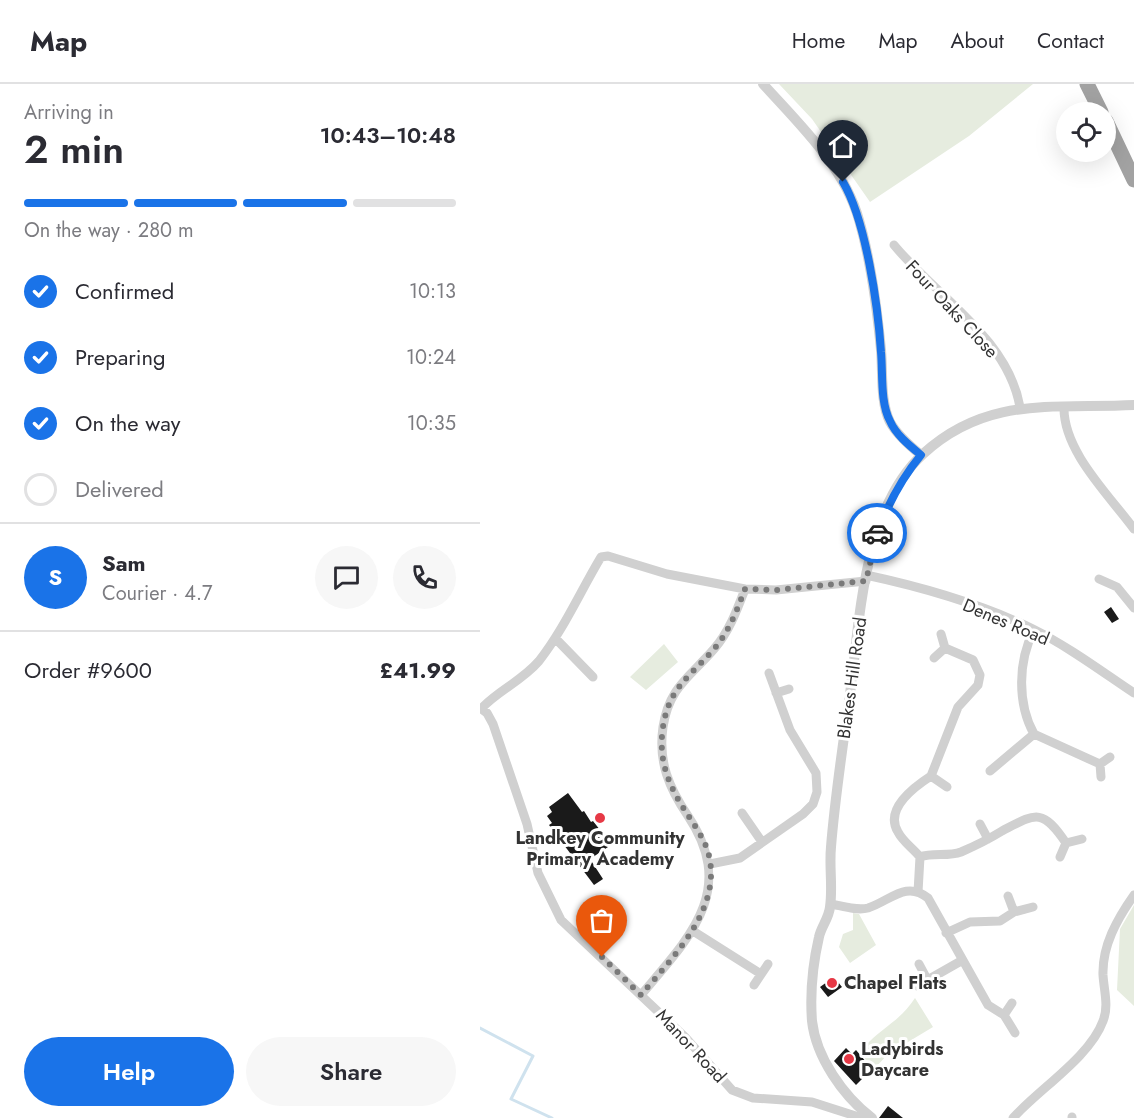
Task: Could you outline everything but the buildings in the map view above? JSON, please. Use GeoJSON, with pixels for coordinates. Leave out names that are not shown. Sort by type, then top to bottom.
{"type":"FeatureCollection","features":[{"type":"Feature","properties":{"kind":"highway"},"geometry":{"type":"LineString","coordinates":[[1087,84],[1096,102]]}},
{"type":"Feature","properties":{"kind":"highway"},"geometry":{"type":"LineString","coordinates":[[1116,143],[1134,180]]}},
{"type":"Feature","properties":{"kind":"street"},"geometry":{"type":"LineString","coordinates":[[763,84],[836,170],[849,194],[859,220],[867,258],[880,339],[886,410],[898,432],[921,455]]}},
{"type":"Feature","properties":{"kind":"street","name":"Four Oaks Close"},"geometry":{"type":"LineString","coordinates":[[894,245],[908,262],[957,308],[1002,361],[1013,382],[1020,407]]}},
{"type":"Feature","properties":{"kind":"street","name":"Blakes Hill Road"},"geometry":{"type":"LineString","coordinates":[[867,1117],[826,1064],[812,1021],[819,939],[831,904],[829,877],[831,843],[866,578],[883,517],[906,473],[921,455],[941,439],[966,424],[1020,407],[1134,405]]}},
{"type":"Feature","properties":{"kind":"street"},"geometry":{"type":"LineString","coordinates":[[1064,407],[1064,420],[1078,455],[1134,529]]}},
{"type":"Feature","properties":{"kind":"street","name":"Denes Road"},"geometry":{"type":"LineString","coordinates":[[555,638],[601,557],[608,556],[667,574],[745,589],[776,590],[866,578],[923,589],[1034,630],[1089,661],[1134,693]]}},
{"type":"Feature","properties":{"kind":"street"},"geometry":{"type":"LineString","coordinates":[[1099,579],[1117,587],[1134,608]]}},
{"type":"Feature","properties":{"kind":"street"},"geometry":{"type":"LineString","coordinates":[[641,995],[693,931],[705,902],[710,864],[700,834],[666,778],[661,754],[659,724],[680,682],[723,638],[745,589]]}},
{"type":"Feature","properties":{"kind":"street"},"geometry":{"type":"LineString","coordinates":[[1034,630],[1025,646],[1022,684],[1023,707],[1034,734],[1100,764]]}},
{"type":"Feature","properties":{"kind":"street"},"geometry":{"type":"LineString","coordinates":[[941,634],[945,648]]}},
{"type":"Feature","properties":{"kind":"street"},"geometry":{"type":"LineString","coordinates":[[481,709],[524,676],[537,663],[555,638],[592,677]]}},
{"type":"Feature","properties":{"kind":"street"},"geometry":{"type":"LineString","coordinates":[[918,892],[920,857],[899,834],[893,820],[909,793],[931,776],[958,707],[978,685],[980,675],[973,660],[945,648]]}},
{"type":"Feature","properties":{"kind":"street"},"geometry":{"type":"LineString","coordinates":[[934,658],[945,648]]}},
{"type":"Feature","properties":{"kind":"street"},"geometry":{"type":"LineString","coordinates":[[710,864],[725,863],[740,858],[809,808],[817,792],[816,773],[790,730],[769,673]]}},
{"type":"Feature","properties":{"kind":"street"},"geometry":{"type":"LineString","coordinates":[[776,693],[789,689]]}},
{"type":"Feature","properties":{"kind":"street","name":"Manor Road"},"geometry":{"type":"LineString","coordinates":[[481,709],[493,724],[527,824],[538,873],[561,920],[685,1037],[732,1090],[753,1098],[812,1102],[867,1117]]}},
{"type":"Feature","properties":{"kind":"street"},"geometry":{"type":"LineString","coordinates":[[1004,775],[994,768],[1034,734]]}},
{"type":"Feature","properties":{"kind":"street"},"geometry":{"type":"LineString","coordinates":[[1100,764],[1110,757]]}},
{"type":"Feature","properties":{"kind":"street"},"geometry":{"type":"LineString","coordinates":[[1100,764],[1101,777]]}},
{"type":"Feature","properties":{"kind":"street"},"geometry":{"type":"LineString","coordinates":[[931,776],[947,787]]}},
{"type":"Feature","properties":{"kind":"street"},"geometry":{"type":"LineString","coordinates":[[742,813],[762,842]]}},
{"type":"Feature","properties":{"kind":"street"},"geometry":{"type":"LineString","coordinates":[[920,857],[930,853],[957,853],[1025,817],[1038,818],[1051,824],[1066,843]]}},
{"type":"Feature","properties":{"kind":"street"},"geometry":{"type":"LineString","coordinates":[[980,824],[988,838]]}},
{"type":"Feature","properties":{"kind":"street"},"geometry":{"type":"LineString","coordinates":[[1066,843],[1082,839]]}},
{"type":"Feature","properties":{"kind":"street"},"geometry":{"type":"LineString","coordinates":[[1060,857],[1066,843]]}},
{"type":"Feature","properties":{"kind":"street"},"geometry":{"type":"LineString","coordinates":[[831,904],[861,909],[903,890],[918,892],[928,898],[961,961],[988,1005],[1004,1015],[1015,1033]]}},
{"type":"Feature","properties":{"kind":"street"},"geometry":{"type":"LineString","coordinates":[[1008,896],[1014,912]]}},
{"type":"Feature","properties":{"kind":"street"},"geometry":{"type":"LineString","coordinates":[[1013,1118],[1060,1074],[1099,1031],[1106,1007],[1103,975],[1106,951],[1112,932],[1134,896]]}},
{"type":"Feature","properties":{"kind":"street"},"geometry":{"type":"LineString","coordinates":[[946,933],[970,922],[1000,921],[1014,912],[1033,907]]}},
{"type":"Feature","properties":{"kind":"street"},"geometry":{"type":"LineString","coordinates":[[693,931],[761,974]]}},
{"type":"Feature","properties":{"kind":"street"},"geometry":{"type":"LineString","coordinates":[[917,986],[961,961]]}},
{"type":"Feature","properties":{"kind":"street"},"geometry":{"type":"LineString","coordinates":[[754,985],[768,963]]}},
{"type":"Feature","properties":{"kind":"street"},"geometry":{"type":"LineString","coordinates":[[919,964],[927,980]]}},
{"type":"Feature","properties":{"kind":"street"},"geometry":{"type":"LineString","coordinates":[[1004,1015],[1012,1003]]}},
{"type":"Feature","properties":{"kind":"shaded area"},"geometry":{"type":"Polygon","coordinates":[[[779,84],[1033,84],[969,136],[870,202],[812,119],[779,84]]]}},
{"type":"Feature","properties":{"kind":"shaded area"},"geometry":{"type":"Polygon","coordinates":[[[664,644],[678,662],[646,690],[630,677],[664,644]]]}},
{"type":"Feature","properties":{"kind":"shaded area"},"geometry":{"type":"Polygon","coordinates":[[[1134,905],[1134,1006],[1117,990],[1120,929],[1134,905]]]}},
{"type":"Feature","properties":{"kind":"shaded area"},"geometry":{"type":"Polygon","coordinates":[[[853,913],[859,914],[876,945],[850,963],[839,947],[843,934],[853,930],[853,913]]]}},
{"type":"Feature","properties":{"kind":"shaded area"},"geometry":{"type":"Polygon","coordinates":[[[915,998],[933,1027],[888,1054],[875,1068],[865,1059],[865,1046],[898,1018],[915,998]]]}},
{"type":"Feature","properties":{"kind":"waterway"},"geometry":{"type":"LineString","coordinates":[[480,1028],[533,1056],[511,1099],[552,1118]]}},
{"type":"Feature","properties":{"kind":"way so far"},"geometry":{"type":"LineString","coordinates":[[602,957],[641,995],[693,931],[703,909],[710,880],[708,851],[666,778],[661,754],[667,705],[680,682],[723,638],[745,589],[776,590],[856,580],[866,581],[877,533]]}},
{"type":"Feature","properties":{"kind":"place","name":"Landkey Community Primary Academy"},"geometry":{"type":"Point","coordinates":[600,818]}},
{"type":"Feature","properties":{"kind":"place","name":"Chapel Flats"},"geometry":{"type":"Point","coordinates":[832,983]}},
{"type":"Feature","properties":{"kind":"place","name":"Ladybirds Daycare"},"geometry":{"type":"Point","coordinates":[849,1059]}},
{"type":"Feature","properties":{"kind":"route"},"geometry":{"type":"LineString","coordinates":[[843,182],[859,220],[867,258],[881,350],[886,410],[890,422],[903,439],[921,455],[906,473],[893,496],[877,533]]}}]}
